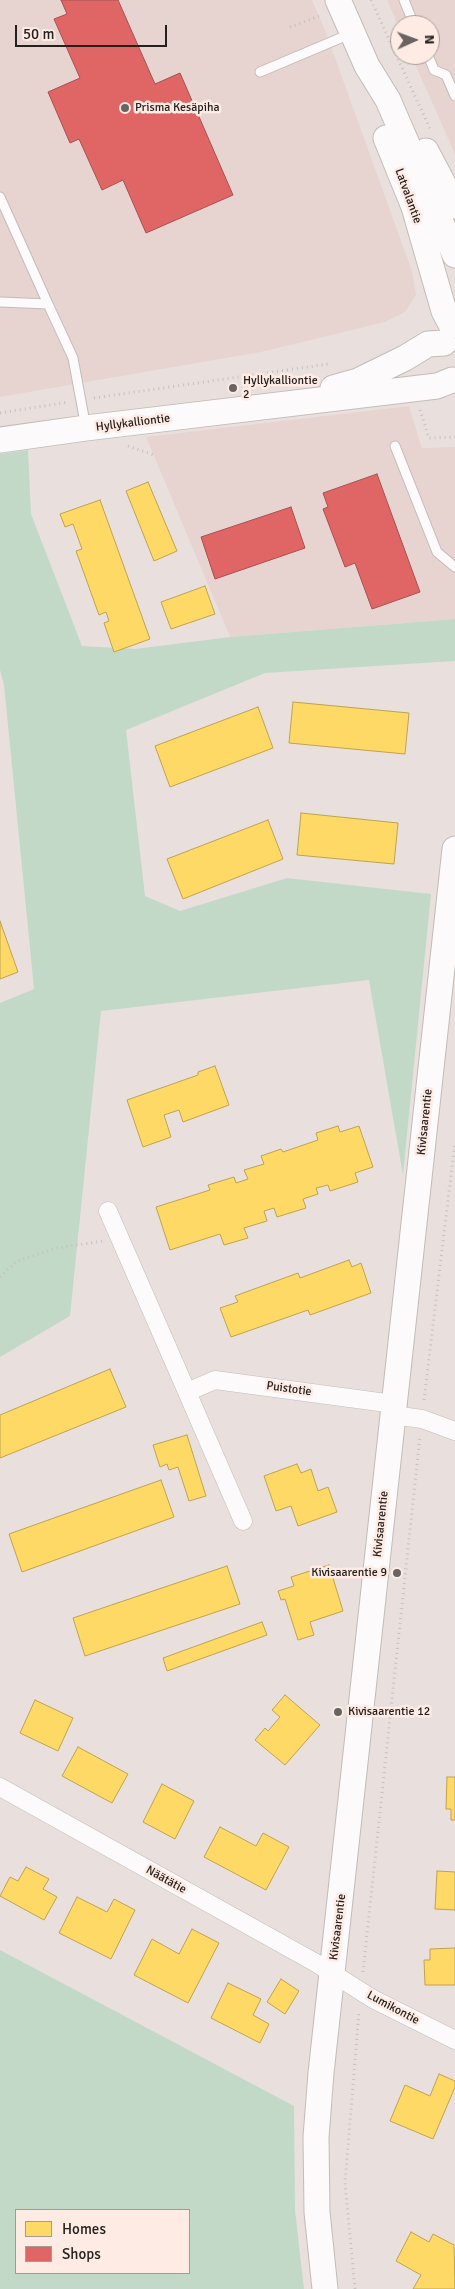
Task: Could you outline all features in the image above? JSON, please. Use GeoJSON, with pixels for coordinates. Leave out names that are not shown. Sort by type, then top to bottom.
{"type":"FeatureCollection","features":[{"type":"Feature","properties":{"kind":"street","name":"Latvalantie"},"geometry":{"type":"LineString","coordinates":[[338,0],[367,66],[388,100],[455,255]]}},
{"type":"Feature","properties":{"kind":"street","name":"Latvalantie"},"geometry":{"type":"LineString","coordinates":[[367,66],[373,105],[414,207],[450,331],[443,356],[453,381]]}},
{"type":"Feature","properties":{"kind":"street"},"geometry":{"type":"LineString","coordinates":[[388,100],[422,143],[455,206]]}},
{"type":"Feature","properties":{"kind":"street","name":"Hyllykalliontie"},"geometry":{"type":"LineString","coordinates":[[265,407],[358,381],[405,358],[450,331]]}},
{"type":"Feature","properties":{"kind":"street","name":"Hyllykalliontie"},"geometry":{"type":"LineString","coordinates":[[0,440],[437,386],[453,381]]}},
{"type":"Feature","properties":{"kind":"street","name":"Kivisaarentie"},"geometry":{"type":"LineString","coordinates":[[325,2289],[317,2212],[316,2137],[321,2073],[455,850]]}},
{"type":"Feature","properties":{"kind":"street"},"geometry":{"type":"LineString","coordinates":[[108,1211],[244,1521]]}},
{"type":"Feature","properties":{"kind":"street","name":"Puistotie"},"geometry":{"type":"LineString","coordinates":[[187,1392],[216,1380],[394,1409],[455,1431]]}},
{"type":"Feature","properties":{"kind":"street","name":"Näätätie"},"geometry":{"type":"LineString","coordinates":[[0,1787],[332,1973]]}},
{"type":"Feature","properties":{"kind":"street","name":"Lumikontie"},"geometry":{"type":"LineString","coordinates":[[332,1973],[361,1991],[455,2040]]}},
{"type":"Feature","properties":{"kind":"lane"},"geometry":{"type":"LineString","coordinates":[[404,0],[410,15]]}},
{"type":"Feature","properties":{"kind":"lane"},"geometry":{"type":"LineString","coordinates":[[260,72],[353,33]]}},
{"type":"Feature","properties":{"kind":"lane"},"geometry":{"type":"LineString","coordinates":[[432,65],[434,70],[446,74],[455,96]]}},
{"type":"Feature","properties":{"kind":"lane"},"geometry":{"type":"LineString","coordinates":[[0,197],[73,358],[86,428]]}},
{"type":"Feature","properties":{"kind":"lane"},"geometry":{"type":"LineString","coordinates":[[0,302],[48,304]]}},
{"type":"Feature","properties":{"kind":"lane"},"geometry":{"type":"LineString","coordinates":[[395,446],[437,552],[455,567]]}},
{"type":"Feature","properties":{"kind":"path"},"geometry":{"type":"LineString","coordinates":[[371,0],[434,139]]}},
{"type":"Feature","properties":{"kind":"path"},"geometry":{"type":"LineString","coordinates":[[0,413],[337,363]]}},
{"type":"Feature","properties":{"kind":"path"},"geometry":{"type":"LineString","coordinates":[[418,402],[428,438],[455,437]]}},
{"type":"Feature","properties":{"kind":"path"},"geometry":{"type":"LineString","coordinates":[[355,2289],[346,2183],[361,1991],[422,1419],[455,1142]]}},
{"type":"Feature","properties":{"kind":"path"},"geometry":{"type":"LineString","coordinates":[[0,1276],[17,1261],[57,1248],[120,1239]]}},
{"type":"Feature","properties":{"kind":"shaded area"},"geometry":{"type":"Polygon","coordinates":[[[0,0],[312,0],[325,30],[412,271],[416,295],[405,312],[385,322],[261,352],[0,397],[0,0]]]}},
{"type":"Feature","properties":{"kind":"shaded area"},"geometry":{"type":"Polygon","coordinates":[[[387,0],[455,0],[455,154],[415,65],[440,65],[440,15],[394,15],[387,0]]]}},
{"type":"Feature","properties":{"kind":"shaded area"},"geometry":{"type":"Polygon","coordinates":[[[409,406],[422,448],[455,447],[455,619],[230,637],[146,437],[409,406]]]}},
{"type":"Feature","properties":{"kind":"green space"},"geometry":{"type":"Polygon","coordinates":[[[28,450],[31,514],[82,646],[135,649],[230,637],[455,619],[455,661],[265,673],[126,730],[145,896],[180,911],[287,878],[431,894],[403,1175],[369,980],[101,1011],[70,1316],[0,1357],[0,1003],[34,989],[4,685],[0,670],[0,454],[28,450]]]}},
{"type":"Feature","properties":{"kind":"green space"},"geometry":{"type":"Polygon","coordinates":[[[0,1950],[294,2106],[295,2210],[304,2289],[0,2289],[0,1950]]]}},
{"type":"Feature","properties":{"kind":"building: Homes"},"geometry":{"type":"Polygon","coordinates":[[[148,482],[177,551],[154,561],[126,491],[148,482]]]}},
{"type":"Feature","properties":{"kind":"building: Homes"},"geometry":{"type":"Polygon","coordinates":[[[100,500],[150,639],[114,652],[104,623],[109,621],[106,612],[99,615],[76,551],[82,549],[73,524],[65,527],[60,514],[100,500]]]}},
{"type":"Feature","properties":{"kind":"building: Homes"},"geometry":{"type":"Polygon","coordinates":[[[205,586],[215,614],[171,629],[161,602],[205,586]]]}},
{"type":"Feature","properties":{"kind":"building: Homes"},"geometry":{"type":"Polygon","coordinates":[[[293,702],[409,713],[405,754],[289,743],[293,702]]]}},
{"type":"Feature","properties":{"kind":"building: Homes"},"geometry":{"type":"Polygon","coordinates":[[[258,707],[273,748],[170,787],[155,746],[258,707]]]}},
{"type":"Feature","properties":{"kind":"building: Homes"},"geometry":{"type":"Polygon","coordinates":[[[301,813],[398,823],[394,864],[297,855],[301,813]]]}},
{"type":"Feature","properties":{"kind":"building: Homes"},"geometry":{"type":"Polygon","coordinates":[[[268,820],[283,859],[183,899],[167,859],[268,820]]]}},
{"type":"Feature","properties":{"kind":"building: Homes"},"geometry":{"type":"Polygon","coordinates":[[[0,921],[18,972],[0,979],[0,921]]]}},
{"type":"Feature","properties":{"kind":"building: Homes"},"geometry":{"type":"Polygon","coordinates":[[[215,1066],[229,1105],[183,1122],[179,1110],[164,1115],[171,1137],[143,1147],[127,1100],[198,1075],[198,1072],[215,1066]]]}},
{"type":"Feature","properties":{"kind":"building: Homes"},"geometry":{"type":"Polygon","coordinates":[[[338,1126],[340,1132],[359,1126],[373,1167],[355,1173],[358,1182],[330,1191],[328,1185],[316,1188],[318,1194],[303,1199],[306,1208],[277,1217],[274,1208],[264,1211],[267,1221],[244,1228],[248,1238],[224,1245],[220,1234],[170,1250],[156,1207],[210,1190],[208,1185],[234,1177],[236,1183],[248,1179],[244,1170],[264,1164],[261,1156],[281,1149],[283,1152],[318,1140],[316,1133],[338,1126]]]}},
{"type":"Feature","properties":{"kind":"building: Homes"},"geometry":{"type":"Polygon","coordinates":[[[349,1260],[352,1267],[361,1263],[371,1293],[310,1315],[308,1310],[231,1337],[220,1308],[238,1302],[235,1296],[298,1273],[300,1278],[349,1260]]]}},
{"type":"Feature","properties":{"kind":"building: Homes"},"geometry":{"type":"Polygon","coordinates":[[[110,1369],[126,1407],[0,1458],[0,1415],[110,1369]]]}},
{"type":"Feature","properties":{"kind":"building: Homes"},"geometry":{"type":"Polygon","coordinates":[[[187,1435],[206,1496],[189,1501],[178,1467],[169,1470],[167,1464],[160,1467],[153,1445],[187,1435]]]}},
{"type":"Feature","properties":{"kind":"building: Homes"},"geometry":{"type":"Polygon","coordinates":[[[297,1464],[301,1473],[311,1469],[318,1491],[328,1487],[337,1512],[298,1526],[291,1506],[276,1511],[264,1476],[297,1464]]]}},
{"type":"Feature","properties":{"kind":"building: Homes"},"geometry":{"type":"Polygon","coordinates":[[[161,1480],[174,1517],[22,1572],[9,1534],[161,1480]]]}},
{"type":"Feature","properties":{"kind":"building: Homes"},"geometry":{"type":"Polygon","coordinates":[[[329,1565],[343,1611],[310,1622],[314,1635],[298,1640],[285,1599],[281,1600],[278,1591],[294,1586],[291,1577],[329,1565]]]}},
{"type":"Feature","properties":{"kind":"building: Homes"},"geometry":{"type":"Polygon","coordinates":[[[227,1566],[240,1604],[85,1656],[73,1618],[227,1566]]]}},
{"type":"Feature","properties":{"kind":"building: Homes"},"geometry":{"type":"Polygon","coordinates":[[[262,1622],[267,1635],[167,1671],[163,1658],[262,1622]]]}},
{"type":"Feature","properties":{"kind":"building: Homes"},"geometry":{"type":"Polygon","coordinates":[[[285,1695],[320,1725],[285,1765],[255,1740],[265,1728],[268,1731],[280,1717],[272,1710],[285,1695]]]}},
{"type":"Feature","properties":{"kind":"building: Homes"},"geometry":{"type":"Polygon","coordinates":[[[35,1700],[73,1718],[58,1751],[20,1733],[35,1700]]]}},
{"type":"Feature","properties":{"kind":"building: Homes"},"geometry":{"type":"Polygon","coordinates":[[[78,1747],[128,1774],[112,1803],[62,1776],[78,1747]]]}},
{"type":"Feature","properties":{"kind":"building: Homes"},"geometry":{"type":"Polygon","coordinates":[[[447,1777],[455,1777],[455,1820],[451,1820],[451,1809],[446,1809],[447,1777]]]}},
{"type":"Feature","properties":{"kind":"building: Homes"},"geometry":{"type":"Polygon","coordinates":[[[162,1784],[194,1801],[175,1839],[143,1822],[162,1784]]]}},
{"type":"Feature","properties":{"kind":"building: Homes"},"geometry":{"type":"Polygon","coordinates":[[[220,1827],[256,1846],[263,1833],[289,1847],[266,1890],[204,1857],[220,1827]]]}},
{"type":"Feature","properties":{"kind":"building: Homes"},"geometry":{"type":"Polygon","coordinates":[[[26,1867],[49,1879],[43,1889],[57,1897],[44,1920],[0,1896],[10,1877],[18,1881],[26,1867]]]}},
{"type":"Feature","properties":{"kind":"building: Homes"},"geometry":{"type":"Polygon","coordinates":[[[437,1871],[455,1872],[455,1910],[435,1909],[437,1871]]]}},
{"type":"Feature","properties":{"kind":"building: Homes"},"geometry":{"type":"Polygon","coordinates":[[[77,1897],[107,1912],[114,1899],[135,1910],[111,1959],[59,1933],[77,1897]]]}},
{"type":"Feature","properties":{"kind":"building: Homes"},"geometry":{"type":"Polygon","coordinates":[[[192,1929],[219,1943],[188,2003],[134,1975],[152,1939],[179,1954],[192,1929]]]}},
{"type":"Feature","properties":{"kind":"building: Homes"},"geometry":{"type":"Polygon","coordinates":[[[455,1948],[455,1985],[425,1985],[424,1960],[430,1960],[430,1949],[455,1948]]]}},
{"type":"Feature","properties":{"kind":"building: Homes"},"geometry":{"type":"Polygon","coordinates":[[[281,1979],[299,1991],[285,2014],[267,2002],[281,1979]]]}},
{"type":"Feature","properties":{"kind":"building: Homes"},"geometry":{"type":"Polygon","coordinates":[[[228,1983],[261,1999],[253,2015],[269,2024],[260,2043],[211,2018],[228,1983]]]}},
{"type":"Feature","properties":{"kind":"building: Homes"},"geometry":{"type":"Polygon","coordinates":[[[439,2074],[455,2081],[455,2087],[433,2139],[390,2121],[405,2085],[430,2096],[439,2074]]]}},
{"type":"Feature","properties":{"kind":"building: Homes"},"geometry":{"type":"Polygon","coordinates":[[[411,2232],[429,2242],[433,2234],[454,2245],[455,2289],[413,2289],[421,2275],[396,2261],[411,2232]]]}},
{"type":"Feature","properties":{"kind":"building: Shops","name":"Prisma Kesäpiha"},"geometry":{"type":"Polygon","coordinates":[[[61,0],[118,0],[155,84],[180,73],[233,195],[146,233],[123,180],[102,190],[79,139],[70,143],[48,92],[80,78],[54,19],[67,14],[61,0]]]}},
{"type":"Feature","properties":{"kind":"building: Shops"},"geometry":{"type":"Polygon","coordinates":[[[377,474],[420,592],[372,609],[355,563],[345,567],[323,509],[328,507],[323,493],[377,474]]]}},
{"type":"Feature","properties":{"kind":"building: Shops"},"geometry":{"type":"Polygon","coordinates":[[[291,507],[305,548],[215,579],[201,537],[291,507]]]}},
{"type":"Feature","properties":{"kind":"place","name":"Prisma Kesäpiha"},"geometry":{"type":"Point","coordinates":[125,108]}},
{"type":"Feature","properties":{"kind":"place","name":"Hyllykalliontie 2"},"geometry":{"type":"Point","coordinates":[233,388]}},
{"type":"Feature","properties":{"kind":"place","name":"Kivisaarentie 9"},"geometry":{"type":"Point","coordinates":[397,1573]}},
{"type":"Feature","properties":{"kind":"place","name":"Kivisaarentie 12"},"geometry":{"type":"Point","coordinates":[338,1712]}}]}
